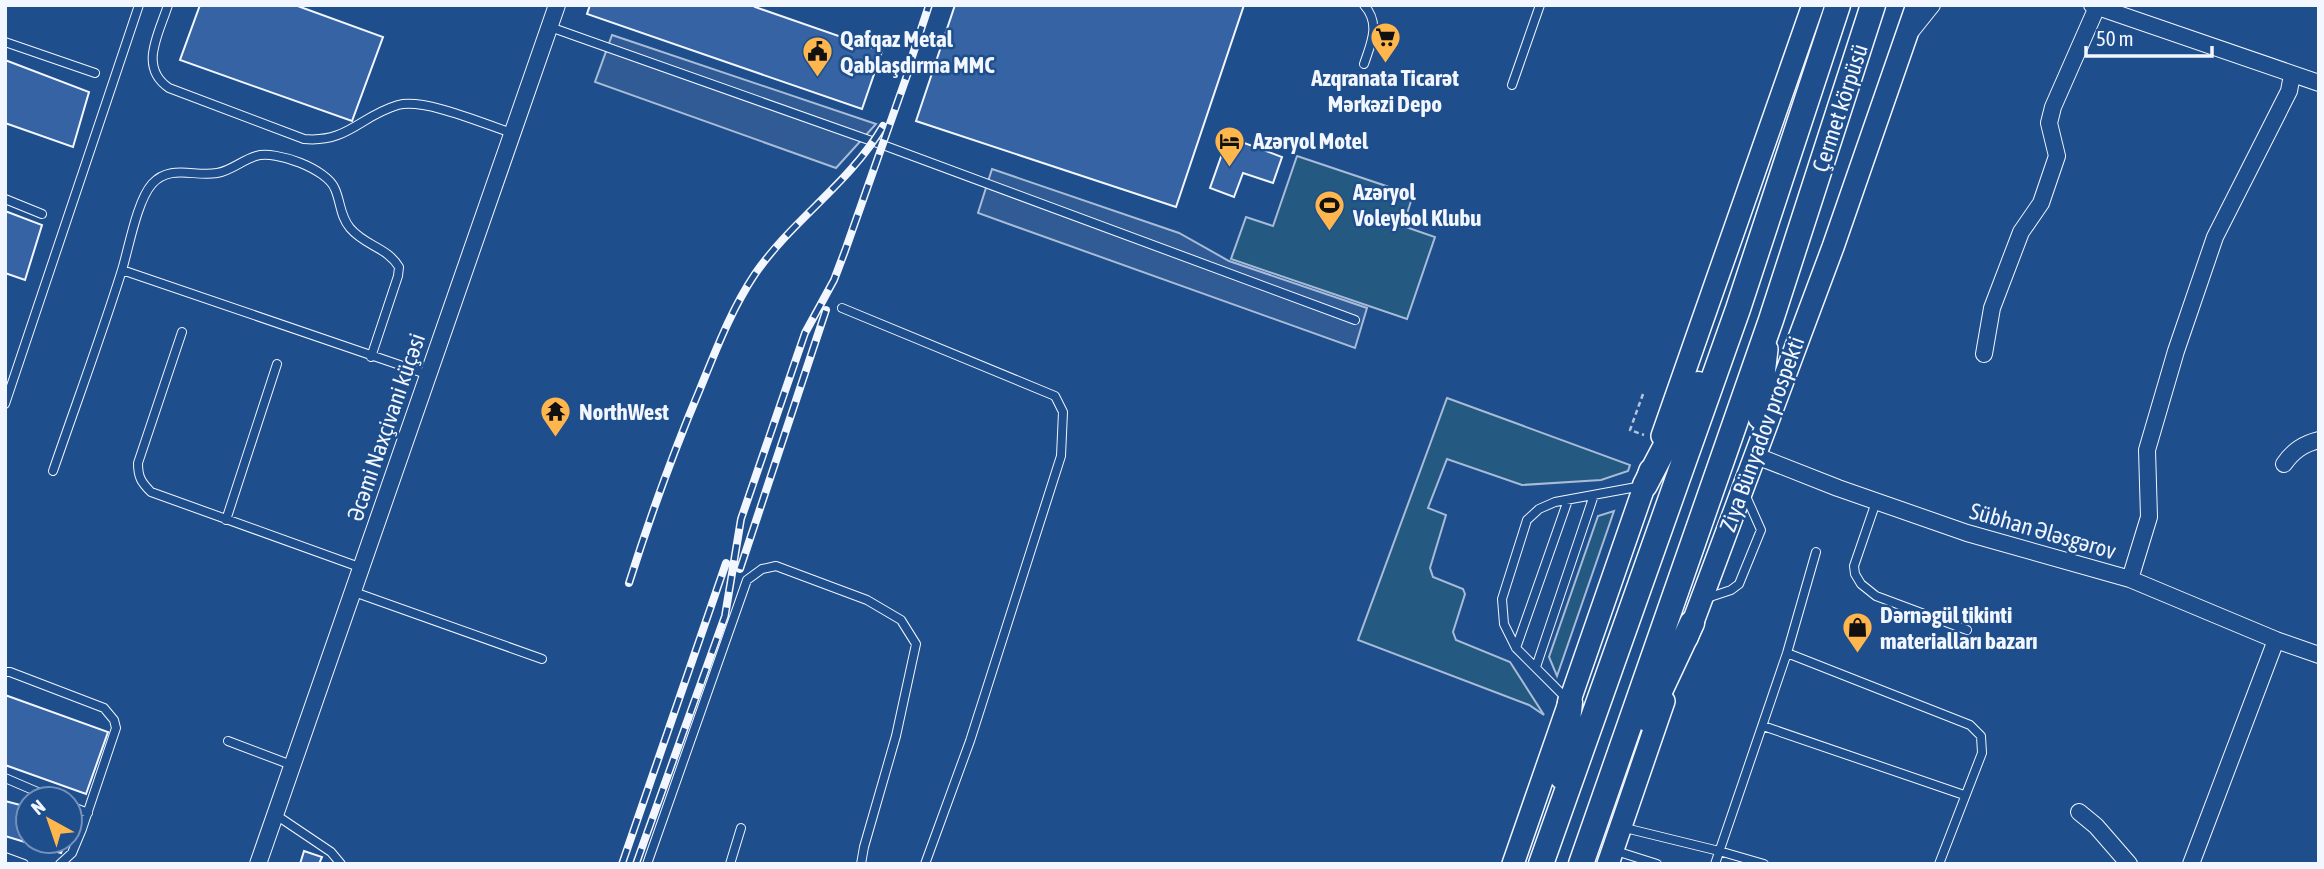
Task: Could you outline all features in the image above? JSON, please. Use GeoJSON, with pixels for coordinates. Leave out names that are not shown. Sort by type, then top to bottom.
{"type":"FeatureCollection","features":[{"type":"Feature","properties":{"kind":"main road"},"geometry":{"type":"LineString","coordinates":[[1513,864],[1813,5]]}},
{"type":"Feature","properties":{"kind":"main road","name":"Çermet körpüsü"},"geometry":{"type":"LineString","coordinates":[[1738,309],[1838,5]]}},
{"type":"Feature","properties":{"kind":"main road","name":"Çermet körpüsü"},"geometry":{"type":"LineString","coordinates":[[1807,211],[1873,5]]}},
{"type":"Feature","properties":{"kind":"main road","name":"Ziya Bünyadov prospekti"},"geometry":{"type":"LineString","coordinates":[[1611,857],[1619,827],[1696,612],[1833,247],[1917,5]]}},
{"type":"Feature","properties":{"kind":"main road","name":"Ziya Bünyadov prospekti"},"geometry":{"type":"LineString","coordinates":[[1581,864],[1807,211]]}},
{"type":"Feature","properties":{"kind":"main road"},"geometry":{"type":"LineString","coordinates":[[1645,485],[1738,309]]}},
{"type":"Feature","properties":{"kind":"main road"},"geometry":{"type":"LineString","coordinates":[[1541,864],[1738,309]]}},
{"type":"Feature","properties":{"kind":"main road"},"geometry":{"type":"LineString","coordinates":[[1754,455],[1771,320]]}},
{"type":"Feature","properties":{"kind":"main road"},"geometry":{"type":"LineString","coordinates":[[1592,834],[1696,612]]}},
{"type":"Feature","properties":{"kind":"main road"},"geometry":{"type":"LineString","coordinates":[[1558,817],[1570,702]]}},
{"type":"Feature","properties":{"kind":"street","name":"Əcəmi Naxçivani küçəsi"},"geometry":{"type":"LineString","coordinates":[[258,864],[557,5]]}},
{"type":"Feature","properties":{"kind":"street"},"geometry":{"type":"LineString","coordinates":[[1908,34],[1932,5]]}},
{"type":"Feature","properties":{"kind":"street"},"geometry":{"type":"LineString","coordinates":[[1983,354],[1992,308],[2021,232],[2041,203],[2057,156],[2056,145],[2049,132],[2053,107],[2095,6],[2319,83]]}},
{"type":"Feature","properties":{"kind":"street"},"geometry":{"type":"LineString","coordinates":[[2130,579],[2149,517],[2147,450],[2176,351],[2215,237],[2289,91],[2292,75]]}},
{"type":"Feature","properties":{"kind":"street"},"geometry":{"type":"LineString","coordinates":[[2284,464],[2293,452],[2309,442],[2319,440]]}},
{"type":"Feature","properties":{"kind":"street","name":"Sübhan Ələsgərov"},"geometry":{"type":"LineString","coordinates":[[1754,455],[1876,502],[1968,533],[2130,579],[2276,640],[2319,655]]}},
{"type":"Feature","properties":{"kind":"street"},"geometry":{"type":"LineString","coordinates":[[2191,864],[2276,640]]}},
{"type":"Feature","properties":{"kind":"street"},"geometry":{"type":"LineString","coordinates":[[2080,812],[2129,864]]}},
{"type":"Feature","properties":{"kind":"lane"},"geometry":{"type":"LineString","coordinates":[[5,404],[139,5]]}},
{"type":"Feature","properties":{"kind":"lane"},"geometry":{"type":"LineString","coordinates":[[168,5],[152,64],[161,82],[169,88],[304,139],[318,141],[335,138],[380,112],[400,105],[414,104],[431,106],[512,133]]}},
{"type":"Feature","properties":{"kind":"lane"},"geometry":{"type":"LineString","coordinates":[[1364,5],[1371,14],[1374,33],[1364,64]]}},
{"type":"Feature","properties":{"kind":"lane"},"geometry":{"type":"LineString","coordinates":[[1512,85],[1540,5]]}},
{"type":"Feature","properties":{"kind":"lane"},"geometry":{"type":"LineString","coordinates":[[550,27],[896,150],[1355,320]]}},
{"type":"Feature","properties":{"kind":"lane"},"geometry":{"type":"LineString","coordinates":[[5,42],[95,73]]}},
{"type":"Feature","properties":{"kind":"lane"},"geometry":{"type":"LineString","coordinates":[[53,471],[122,270],[144,197],[152,183],[166,174],[217,173],[258,155],[272,154],[320,173],[328,179],[335,189],[346,223],[365,242],[387,252],[399,267],[371,357]]}},
{"type":"Feature","properties":{"kind":"lane"},"geometry":{"type":"LineString","coordinates":[[5,199],[42,214]]}},
{"type":"Feature","properties":{"kind":"lane"},"geometry":{"type":"LineString","coordinates":[[122,270],[429,375]]}},
{"type":"Feature","properties":{"kind":"lane"},"geometry":{"type":"LineString","coordinates":[[842,307],[1055,396],[1063,412],[1061,456],[1044,516],[970,741],[925,864]]}},
{"type":"Feature","properties":{"kind":"lane"},"geometry":{"type":"LineString","coordinates":[[182,332],[138,463],[138,475],[151,492],[362,568]]}},
{"type":"Feature","properties":{"kind":"lane"},"geometry":{"type":"LineString","coordinates":[[226,520],[277,364]]}},
{"type":"Feature","properties":{"kind":"lane"},"geometry":{"type":"LineString","coordinates":[[1570,702],[1516,648],[1504,624],[1502,599],[1527,520],[1539,509],[1568,500],[1645,485]]}},
{"type":"Feature","properties":{"kind":"lane"},"geometry":{"type":"LineString","coordinates":[[1696,612],[1739,584],[1761,530],[1742,488]]}},
{"type":"Feature","properties":{"kind":"lane"},"geometry":{"type":"LineString","coordinates":[[1536,667],[1594,495]]}},
{"type":"Feature","properties":{"kind":"lane"},"geometry":{"type":"LineString","coordinates":[[1516,648],[1568,500]]}},
{"type":"Feature","properties":{"kind":"lane"},"geometry":{"type":"LineString","coordinates":[[1876,502],[1854,566],[1861,584],[1876,596],[1967,630]]}},
{"type":"Feature","properties":{"kind":"lane"},"geometry":{"type":"LineString","coordinates":[[1715,864],[1787,653],[1816,552]]}},
{"type":"Feature","properties":{"kind":"lane"},"geometry":{"type":"LineString","coordinates":[[646,864],[747,580],[762,569],[776,566],[867,600],[901,620],[916,644],[896,736],[864,846],[862,864]]}},
{"type":"Feature","properties":{"kind":"lane"},"geometry":{"type":"LineString","coordinates":[[354,592],[542,659]]}},
{"type":"Feature","properties":{"kind":"lane"},"geometry":{"type":"LineString","coordinates":[[1787,653],[1970,725],[1981,736],[1982,753],[1939,864]]}},
{"type":"Feature","properties":{"kind":"lane"},"geometry":{"type":"LineString","coordinates":[[5,672],[104,708],[114,720],[116,728],[88,813],[72,853],[60,864]]}},
{"type":"Feature","properties":{"kind":"lane"},"geometry":{"type":"LineString","coordinates":[[1763,726],[1964,796]]}},
{"type":"Feature","properties":{"kind":"lane"},"geometry":{"type":"LineString","coordinates":[[228,741],[294,766]]}},
{"type":"Feature","properties":{"kind":"lane"},"geometry":{"type":"LineString","coordinates":[[5,778],[21,785]]}},
{"type":"Feature","properties":{"kind":"lane"},"geometry":{"type":"LineString","coordinates":[[84,811],[88,813]]}},
{"type":"Feature","properties":{"kind":"lane"},"geometry":{"type":"LineString","coordinates":[[276,815],[331,852],[341,864]]}},
{"type":"Feature","properties":{"kind":"lane"},"geometry":{"type":"LineString","coordinates":[[1619,827],[1719,850],[1764,864]]}},
{"type":"Feature","properties":{"kind":"lane"},"geometry":{"type":"LineString","coordinates":[[730,864],[741,828]]}},
{"type":"Feature","properties":{"kind":"lane"},"geometry":{"type":"LineString","coordinates":[[5,857],[24,864]]}},
{"type":"Feature","properties":{"kind":"lane"},"geometry":{"type":"LineString","coordinates":[[1611,857],[1657,864]]}},
{"type":"Feature","properties":{"kind":"path"},"geometry":{"type":"LineString","coordinates":[[1630,430],[1643,394]]}},
{"type":"Feature","properties":{"kind":"shaded area"},"geometry":{"type":"Polygon","coordinates":[[[612,35],[876,124],[836,168],[595,82],[612,35]]]}},
{"type":"Feature","properties":{"kind":"shaded area","name":"Azəryol Voleybol Klubu"},"geometry":{"type":"Polygon","coordinates":[[[1297,156],[1413,195],[1403,226],[1435,237],[1407,319],[1231,259],[1246,217],[1273,226],[1297,156]]]}},
{"type":"Feature","properties":{"kind":"shaded area"},"geometry":{"type":"Polygon","coordinates":[[[992,169],[1179,233],[1229,261],[1367,308],[1355,348],[978,213],[992,169]]]}},
{"type":"Feature","properties":{"kind":"shaded area"},"geometry":{"type":"Polygon","coordinates":[[[1447,398],[1630,465],[1628,471],[1601,480],[1522,485],[1447,459],[1428,508],[1446,515],[1430,568],[1433,577],[1463,589],[1465,594],[1453,632],[1456,640],[1510,662],[1544,715],[1529,705],[1358,640],[1447,398]]]}},
{"type":"Feature","properties":{"kind":"shaded area"},"geometry":{"type":"Polygon","coordinates":[[[1614,511],[1557,676],[1549,657],[1598,516],[1614,511]]]}},
{"type":"Feature","properties":{"kind":"building"},"geometry":{"type":"Polygon","coordinates":[[[200,5],[295,5],[383,37],[352,121],[180,60],[200,5]]]}},
{"type":"Feature","properties":{"kind":"building","name":"Qafqaz Metal Qablaşdırma MMC"},"geometry":{"type":"Polygon","coordinates":[[[590,5],[756,5],[755,7],[882,51],[862,109],[587,14],[590,5]]]}},
{"type":"Feature","properties":{"kind":"building"},"geometry":{"type":"Polygon","coordinates":[[[955,5],[1244,5],[1176,207],[916,121],[955,5]]]}},
{"type":"Feature","properties":{"kind":"building"},"geometry":{"type":"Polygon","coordinates":[[[5,60],[89,92],[73,147],[5,123],[5,60]]]}},
{"type":"Feature","properties":{"kind":"building"},"geometry":{"type":"Polygon","coordinates":[[[1228,137],[1282,157],[1273,183],[1243,173],[1234,197],[1210,188],[1228,137]]]}},
{"type":"Feature","properties":{"kind":"building"},"geometry":{"type":"Polygon","coordinates":[[[5,211],[42,225],[25,280],[5,273],[5,211]]]}},
{"type":"Feature","properties":{"kind":"building"},"geometry":{"type":"Polygon","coordinates":[[[5,695],[108,732],[86,794],[84,785],[61,785],[5,765],[5,695]]]}},
{"type":"Feature","properties":{"kind":"building"},"geometry":{"type":"Polygon","coordinates":[[[5,801],[14,803],[14,839],[5,836],[5,801]]]}},
{"type":"Feature","properties":{"kind":"building"},"geometry":{"type":"Polygon","coordinates":[[[304,851],[322,857],[319,864],[300,864],[304,851]]]}},
{"type":"Feature","properties":{"kind":"railway"},"geometry":{"type":"LineString","coordinates":[[907,72],[929,5]]}},
{"type":"Feature","properties":{"kind":"railway"},"geometry":{"type":"LineString","coordinates":[[636,864],[725,616],[741,519],[805,333],[834,280],[911,64]]}},
{"type":"Feature","properties":{"kind":"railway"},"geometry":{"type":"LineString","coordinates":[[629,583],[680,437],[739,302],[770,254],[854,166],[883,126]]}},
{"type":"Feature","properties":{"kind":"railway"},"geometry":{"type":"LineString","coordinates":[[740,569],[826,310]]}},
{"type":"Feature","properties":{"kind":"railway"},"geometry":{"type":"LineString","coordinates":[[622,864],[726,563]]}},
{"type":"Feature","properties":{"kind":"place","name":"Azqranata Ticarət Mərkəzi Depo"},"geometry":{"type":"Point","coordinates":[1385,64]}},
{"type":"Feature","properties":{"kind":"place","name":"Qafqaz Metal Qablaşdırma MMC"},"geometry":{"type":"Point","coordinates":[817,79]}},
{"type":"Feature","properties":{"kind":"place","name":"Azəryol Motel"},"geometry":{"type":"Point","coordinates":[1230,168]}},
{"type":"Feature","properties":{"kind":"place","name":"Azəryol Voleybol Klubu"},"geometry":{"type":"Point","coordinates":[1330,232]}},
{"type":"Feature","properties":{"kind":"place","name":"NorthWest"},"geometry":{"type":"Point","coordinates":[556,439]}},
{"type":"Feature","properties":{"kind":"place","name":"Dərnəgül tikinti materialları bazarı"},"geometry":{"type":"Point","coordinates":[1857,655]}}]}
